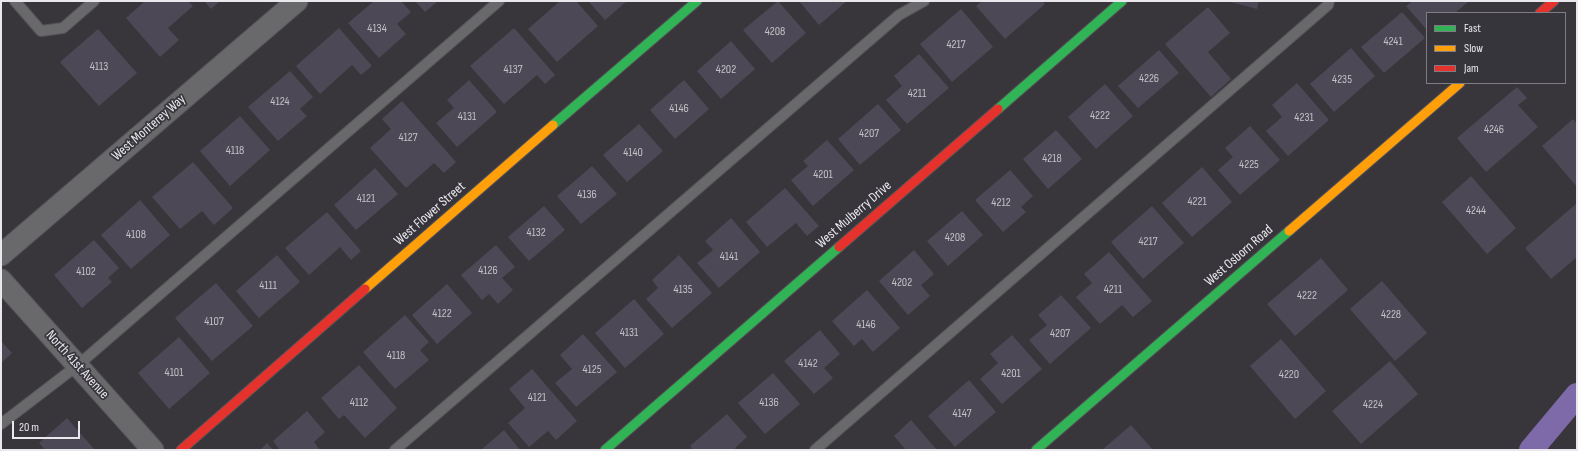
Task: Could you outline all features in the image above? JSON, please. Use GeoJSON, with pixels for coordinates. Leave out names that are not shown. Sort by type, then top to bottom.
{"type":"FeatureCollection","features":[{"type":"Feature","properties":{"kind":"street","name":"West Monterey Way"},"geometry":{"type":"LineString","coordinates":[[1,255],[297,1]]}},
{"type":"Feature","properties":{"kind":"street","name":"West Flower Street"},"geometry":{"type":"LineString","coordinates":[[181,450],[697,1]]}},
{"type":"Feature","properties":{"kind":"street","name":"West Mulberry Drive"},"geometry":{"type":"LineString","coordinates":[[604,450],[1122,1]]}},
{"type":"Feature","properties":{"kind":"street"},"geometry":{"type":"LineString","coordinates":[[1541,12],[1554,1]]}},
{"type":"Feature","properties":{"kind":"street","name":"West Osborn Road"},"geometry":{"type":"LineString","coordinates":[[1036,450],[1459,84]]}},
{"type":"Feature","properties":{"kind":"street","name":"North 41st Avenue"},"geometry":{"type":"LineString","coordinates":[[1,280],[153,450]]}},
{"type":"Feature","properties":{"kind":"lane"},"geometry":{"type":"LineString","coordinates":[[15,1],[41,31],[63,28],[94,1]]}},
{"type":"Feature","properties":{"kind":"lane"},"geometry":{"type":"LineString","coordinates":[[1,424],[78,365],[499,1]]}},
{"type":"Feature","properties":{"kind":"lane"},"geometry":{"type":"LineString","coordinates":[[395,450],[899,14],[924,1]]}},
{"type":"Feature","properties":{"kind":"lane"},"geometry":{"type":"LineString","coordinates":[[815,450],[1328,5],[1329,1]]}},
{"type":"Feature","properties":{"kind":"building"},"geometry":{"type":"Polygon","coordinates":[[[145,1],[188,1],[193,6],[168,28],[179,40],[160,57],[126,18],[145,1]]]}},
{"type":"Feature","properties":{"kind":"building"},"geometry":{"type":"Polygon","coordinates":[[[204,1],[220,1],[211,9],[204,1]]]}},
{"type":"Feature","properties":{"kind":"building"},"geometry":{"type":"Polygon","coordinates":[[[374,1],[401,1],[411,12],[397,24],[406,34],[379,58],[348,23],[374,1]]]}},
{"type":"Feature","properties":{"kind":"building"},"geometry":{"type":"Polygon","coordinates":[[[415,1],[438,1],[425,12],[415,1]]]}},
{"type":"Feature","properties":{"kind":"building"},"geometry":{"type":"Polygon","coordinates":[[[560,1],[576,1],[598,26],[557,62],[528,29],[560,1]]]}},
{"type":"Feature","properties":{"kind":"building"},"geometry":{"type":"Polygon","coordinates":[[[588,1],[627,1],[605,20],[588,1]]]}},
{"type":"Feature","properties":{"kind":"building"},"geometry":{"type":"Polygon","coordinates":[[[778,1],[806,33],[772,63],[743,30],[778,1]]]}},
{"type":"Feature","properties":{"kind":"building"},"geometry":{"type":"Polygon","coordinates":[[[799,1],[847,1],[819,25],[799,1]]]}},
{"type":"Feature","properties":{"kind":"building"},"geometry":{"type":"Polygon","coordinates":[[[982,1],[1042,1],[1045,4],[1005,39],[976,6],[982,1]]]}},
{"type":"Feature","properties":{"kind":"building"},"geometry":{"type":"Polygon","coordinates":[[[1227,1],[1259,1],[1257,9],[1227,1]]]}},
{"type":"Feature","properties":{"kind":"building"},"geometry":{"type":"Polygon","coordinates":[[[1413,1],[1469,1],[1456,12],[1426,12],[1426,29],[1406,6],[1413,1]]]}},
{"type":"Feature","properties":{"kind":"building"},"geometry":{"type":"Polygon","coordinates":[[[1208,7],[1230,33],[1208,52],[1231,79],[1211,97],[1165,44],[1208,7]]]}},
{"type":"Feature","properties":{"kind":"building"},"geometry":{"type":"Polygon","coordinates":[[[961,9],[993,47],[952,82],[920,44],[961,9]]]}},
{"type":"Feature","properties":{"kind":"building"},"geometry":{"type":"Polygon","coordinates":[[[1402,12],[1425,38],[1384,73],[1361,47],[1402,12]]]}},
{"type":"Feature","properties":{"kind":"building"},"geometry":{"type":"Polygon","coordinates":[[[339,28],[372,66],[361,75],[352,65],[320,94],[296,66],[339,28]]]}},
{"type":"Feature","properties":{"kind":"building"},"geometry":{"type":"Polygon","coordinates":[[[514,28],[555,75],[545,84],[537,75],[504,104],[470,66],[514,28]]]}},
{"type":"Feature","properties":{"kind":"building"},"geometry":{"type":"Polygon","coordinates":[[[98,29],[137,73],[99,106],[60,62],[98,29]]]}},
{"type":"Feature","properties":{"kind":"building"},"geometry":{"type":"Polygon","coordinates":[[[731,41],[755,69],[721,99],[697,71],[731,41]]]}},
{"type":"Feature","properties":{"kind":"building"},"geometry":{"type":"Polygon","coordinates":[[[1351,48],[1375,76],[1334,112],[1310,84],[1351,48]]]}},
{"type":"Feature","properties":{"kind":"building"},"geometry":{"type":"Polygon","coordinates":[[[1159,50],[1179,73],[1138,108],[1118,86],[1159,50]]]}},
{"type":"Feature","properties":{"kind":"building"},"geometry":{"type":"Polygon","coordinates":[[[919,54],[949,88],[907,124],[886,100],[902,86],[894,76],[919,54]]]}},
{"type":"Feature","properties":{"kind":"building"},"geometry":{"type":"Polygon","coordinates":[[[290,71],[313,97],[300,109],[307,116],[278,141],[248,107],[290,71]]]}},
{"type":"Feature","properties":{"kind":"building"},"geometry":{"type":"Polygon","coordinates":[[[469,80],[497,112],[457,147],[436,123],[454,108],[447,100],[469,80]]]}},
{"type":"Feature","properties":{"kind":"building"},"geometry":{"type":"Polygon","coordinates":[[[684,80],[709,109],[675,139],[650,110],[684,80]]]}},
{"type":"Feature","properties":{"kind":"building"},"geometry":{"type":"Polygon","coordinates":[[[1297,83],[1329,120],[1288,156],[1266,131],[1282,117],[1272,105],[1297,83]]]}},
{"type":"Feature","properties":{"kind":"building"},"geometry":{"type":"Polygon","coordinates":[[[1105,84],[1133,116],[1096,149],[1068,117],[1105,84]]]}},
{"type":"Feature","properties":{"kind":"building"},"geometry":{"type":"Polygon","coordinates":[[[1517,87],[1527,98],[1518,105],[1538,127],[1486,172],[1457,138],[1517,87]]]}},
{"type":"Feature","properties":{"kind":"building"},"geometry":{"type":"Polygon","coordinates":[[[402,101],[456,162],[444,173],[434,163],[406,188],[370,148],[391,129],[382,119],[402,101]]]}},
{"type":"Feature","properties":{"kind":"building"},"geometry":{"type":"Polygon","coordinates":[[[878,104],[901,130],[860,165],[838,139],[878,104]]]}},
{"type":"Feature","properties":{"kind":"building"},"geometry":{"type":"Polygon","coordinates":[[[240,116],[270,150],[230,186],[200,151],[240,116]]]}},
{"type":"Feature","properties":{"kind":"building"},"geometry":{"type":"Polygon","coordinates":[[[1573,119],[1577,124],[1577,187],[1542,146],[1573,119]]]}},
{"type":"Feature","properties":{"kind":"building"},"geometry":{"type":"Polygon","coordinates":[[[639,124],[663,151],[627,182],[603,155],[639,124]]]}},
{"type":"Feature","properties":{"kind":"building"},"geometry":{"type":"Polygon","coordinates":[[[1250,126],[1280,160],[1240,195],[1218,170],[1233,157],[1225,148],[1250,126]]]}},
{"type":"Feature","properties":{"kind":"building"},"geometry":{"type":"Polygon","coordinates":[[[1056,130],[1082,159],[1048,189],[1023,159],[1056,130]]]}},
{"type":"Feature","properties":{"kind":"building"},"geometry":{"type":"Polygon","coordinates":[[[827,140],[854,170],[813,206],[791,180],[808,166],[803,161],[827,140]]]}},
{"type":"Feature","properties":{"kind":"building"},"geometry":{"type":"Polygon","coordinates":[[[193,162],[233,208],[214,225],[202,211],[180,229],[152,197],[193,162]]]}},
{"type":"Feature","properties":{"kind":"building"},"geometry":{"type":"Polygon","coordinates":[[[592,166],[617,194],[581,224],[557,196],[592,166]]]}},
{"type":"Feature","properties":{"kind":"building"},"geometry":{"type":"Polygon","coordinates":[[[1202,167],[1232,202],[1192,237],[1162,203],[1202,167]]]}},
{"type":"Feature","properties":{"kind":"building"},"geometry":{"type":"Polygon","coordinates":[[[375,168],[398,194],[356,230],[334,205],[375,168]]]}},
{"type":"Feature","properties":{"kind":"building"},"geometry":{"type":"Polygon","coordinates":[[[1010,170],[1033,196],[1021,207],[1026,212],[1003,232],[975,200],[1010,170]]]}},
{"type":"Feature","properties":{"kind":"building"},"geometry":{"type":"Polygon","coordinates":[[[1471,176],[1516,228],[1487,254],[1442,202],[1471,176]]]}},
{"type":"Feature","properties":{"kind":"building"},"geometry":{"type":"Polygon","coordinates":[[[785,188],[819,226],[807,236],[796,223],[767,247],[746,222],[785,188]]]}},
{"type":"Feature","properties":{"kind":"building"},"geometry":{"type":"Polygon","coordinates":[[[140,200],[170,235],[131,269],[101,235],[140,200]]]}},
{"type":"Feature","properties":{"kind":"building"},"geometry":{"type":"Polygon","coordinates":[[[1577,203],[1577,257],[1551,279],[1525,248],[1577,203]]]}},
{"type":"Feature","properties":{"kind":"building"},"geometry":{"type":"Polygon","coordinates":[[[544,206],[565,230],[529,261],[508,237],[544,206]]]}},
{"type":"Feature","properties":{"kind":"building"},"geometry":{"type":"Polygon","coordinates":[[[1152,206],[1184,243],[1143,279],[1111,242],[1152,206]]]}},
{"type":"Feature","properties":{"kind":"building"},"geometry":{"type":"Polygon","coordinates":[[[962,211],[983,235],[948,266],[927,241],[962,211]]]}},
{"type":"Feature","properties":{"kind":"building"},"geometry":{"type":"Polygon","coordinates":[[[327,212],[361,251],[351,260],[340,247],[309,275],[285,248],[327,212]]]}},
{"type":"Feature","properties":{"kind":"building"},"geometry":{"type":"Polygon","coordinates":[[[731,218],[760,252],[719,288],[697,263],[713,250],[705,241],[731,218]]]}},
{"type":"Feature","properties":{"kind":"building"},"geometry":{"type":"Polygon","coordinates":[[[94,240],[119,268],[108,278],[112,282],[82,308],[54,275],[94,240]]]}},
{"type":"Feature","properties":{"kind":"building"},"geometry":{"type":"Polygon","coordinates":[[[496,245],[515,267],[502,278],[513,290],[498,304],[489,294],[482,300],[461,275],[496,245]]]}},
{"type":"Feature","properties":{"kind":"building"},"geometry":{"type":"Polygon","coordinates":[[[914,250],[934,274],[921,285],[930,296],[908,315],[879,281],[914,250]]]}},
{"type":"Feature","properties":{"kind":"building"},"geometry":{"type":"Polygon","coordinates":[[[1109,252],[1152,301],[1133,317],[1122,305],[1100,324],[1076,297],[1092,283],[1084,274],[1109,252]]]}},
{"type":"Feature","properties":{"kind":"building"},"geometry":{"type":"Polygon","coordinates":[[[277,255],[300,282],[259,318],[236,291],[277,255]]]}},
{"type":"Feature","properties":{"kind":"building"},"geometry":{"type":"Polygon","coordinates":[[[679,255],[712,293],[672,328],[646,299],[658,288],[652,280],[679,255]]]}},
{"type":"Feature","properties":{"kind":"building"},"geometry":{"type":"Polygon","coordinates":[[[1321,258],[1348,290],[1295,336],[1267,304],[1321,258]]]}},
{"type":"Feature","properties":{"kind":"building"},"geometry":{"type":"Polygon","coordinates":[[[1382,281],[1427,333],[1395,361],[1350,309],[1382,281]]]}},
{"type":"Feature","properties":{"kind":"building"},"geometry":{"type":"Polygon","coordinates":[[[216,283],[253,326],[212,361],[175,318],[216,283]]]}},
{"type":"Feature","properties":{"kind":"building"},"geometry":{"type":"Polygon","coordinates":[[[447,284],[472,313],[437,344],[412,315],[447,284]]]}},
{"type":"Feature","properties":{"kind":"building"},"geometry":{"type":"Polygon","coordinates":[[[867,290],[900,328],[873,352],[862,339],[854,346],[832,321],[867,290]]]}},
{"type":"Feature","properties":{"kind":"building"},"geometry":{"type":"Polygon","coordinates":[[[1061,295],[1091,328],[1050,364],[1029,340],[1047,325],[1038,315],[1061,295]]]}},
{"type":"Feature","properties":{"kind":"building"},"geometry":{"type":"Polygon","coordinates":[[[634,299],[664,334],[625,368],[595,333],[634,299]]]}},
{"type":"Feature","properties":{"kind":"building"},"geometry":{"type":"Polygon","coordinates":[[[405,315],[429,342],[420,350],[429,360],[395,389],[363,352],[405,315]]]}},
{"type":"Feature","properties":{"kind":"building"},"geometry":{"type":"Polygon","coordinates":[[[820,330],[840,354],[824,368],[833,378],[814,394],[784,361],[820,330]]]}},
{"type":"Feature","properties":{"kind":"building"},"geometry":{"type":"Polygon","coordinates":[[[583,334],[617,372],[576,407],[555,383],[572,369],[560,355],[583,334]]]}},
{"type":"Feature","properties":{"kind":"building"},"geometry":{"type":"Polygon","coordinates":[[[1012,335],[1042,369],[1002,404],[980,379],[998,363],[990,354],[1012,335]]]}},
{"type":"Feature","properties":{"kind":"building"},"geometry":{"type":"Polygon","coordinates":[[[179,337],[210,373],[169,409],[138,373],[179,337]]]}},
{"type":"Feature","properties":{"kind":"building"},"geometry":{"type":"Polygon","coordinates":[[[1281,339],[1326,391],[1295,419],[1250,366],[1281,339]]]}},
{"type":"Feature","properties":{"kind":"building"},"geometry":{"type":"Polygon","coordinates":[[[1,341],[12,353],[1,363],[1,341]]]}},
{"type":"Feature","properties":{"kind":"building"},"geometry":{"type":"Polygon","coordinates":[[[1390,361],[1418,394],[1361,444],[1332,411],[1390,361]]]}},
{"type":"Feature","properties":{"kind":"building"},"geometry":{"type":"Polygon","coordinates":[[[359,365],[397,408],[365,438],[344,415],[339,419],[321,398],[359,365]]]}},
{"type":"Feature","properties":{"kind":"building"},"geometry":{"type":"Polygon","coordinates":[[[532,369],[577,421],[556,440],[548,431],[529,447],[508,423],[525,408],[509,389],[532,369]]]}},
{"type":"Feature","properties":{"kind":"building"},"geometry":{"type":"Polygon","coordinates":[[[773,373],[800,404],[765,434],[738,403],[773,373]]]}},
{"type":"Feature","properties":{"kind":"building"},"geometry":{"type":"Polygon","coordinates":[[[969,380],[996,412],[955,447],[928,416],[969,380]]]}},
{"type":"Feature","properties":{"kind":"building"},"geometry":{"type":"Polygon","coordinates":[[[307,411],[325,432],[314,442],[320,450],[280,450],[273,441],[307,411]]]}},
{"type":"Feature","properties":{"kind":"building"},"geometry":{"type":"Polygon","coordinates":[[[727,414],[747,437],[735,448],[736,450],[693,450],[690,446],[727,414]]]}},
{"type":"Feature","properties":{"kind":"building"},"geometry":{"type":"Polygon","coordinates":[[[67,418],[95,450],[45,450],[39,443],[67,418]]]}},
{"type":"Feature","properties":{"kind":"building"},"geometry":{"type":"Polygon","coordinates":[[[911,420],[937,450],[903,450],[905,449],[894,436],[911,420]]]}},
{"type":"Feature","properties":{"kind":"building"},"geometry":{"type":"Polygon","coordinates":[[[1131,425],[1153,450],[1102,450],[1131,425]]]}},
{"type":"Feature","properties":{"kind":"building"},"geometry":{"type":"Polygon","coordinates":[[[504,430],[520,450],[481,450],[504,430]]]}},
{"type":"Feature","properties":{"kind":"building"},"geometry":{"type":"Polygon","coordinates":[[[267,443],[273,450],[260,450],[267,443]]]}},
{"type":"Feature","properties":{"kind":"waterway"},"geometry":{"type":"LineString","coordinates":[[1531,450],[1577,395]]}},
{"type":"Feature","properties":{"kind":"traffic: fast"},"geometry":{"type":"LineString","coordinates":[[553,125],[697,1]]}},
{"type":"Feature","properties":{"kind":"traffic: fast"},"geometry":{"type":"LineString","coordinates":[[998,109],[1122,1]]}},
{"type":"Feature","properties":{"kind":"traffic: fast"},"geometry":{"type":"LineString","coordinates":[[1036,450],[1289,231]]}},
{"type":"Feature","properties":{"kind":"traffic: fast"},"geometry":{"type":"LineString","coordinates":[[605,450],[839,247]]}},
{"type":"Feature","properties":{"kind":"traffic: slow"},"geometry":{"type":"LineString","coordinates":[[1289,231],[1459,84]]}},
{"type":"Feature","properties":{"kind":"traffic: slow"},"geometry":{"type":"LineString","coordinates":[[365,289],[553,125]]}},
{"type":"Feature","properties":{"kind":"traffic: jam"},"geometry":{"type":"LineString","coordinates":[[1541,12],[1554,1]]}},
{"type":"Feature","properties":{"kind":"traffic: jam"},"geometry":{"type":"LineString","coordinates":[[839,247],[998,109]]}},
{"type":"Feature","properties":{"kind":"traffic: jam"},"geometry":{"type":"LineString","coordinates":[[181,450],[365,289]]}}]}
